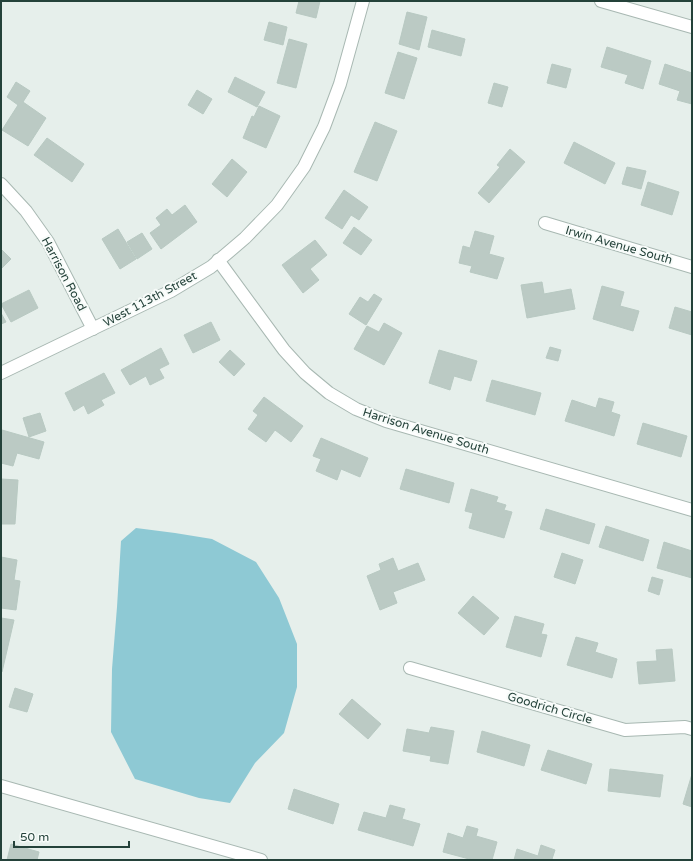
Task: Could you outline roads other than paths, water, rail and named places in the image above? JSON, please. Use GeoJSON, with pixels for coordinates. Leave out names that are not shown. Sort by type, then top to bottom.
{"type":"FeatureCollection","features":[{"type":"Feature","properties":{"kind":"street","name":"West 113th Street"},"geometry":{"type":"LineString","coordinates":[[1,373],[171,292],[211,267],[245,238],[277,205],[304,167],[324,127],[340,84],[363,1]]}},
{"type":"Feature","properties":{"kind":"street"},"geometry":{"type":"LineString","coordinates":[[601,1],[692,27]]}},
{"type":"Feature","properties":{"kind":"street","name":"Harrison Road"},"geometry":{"type":"LineString","coordinates":[[1,184],[26,211],[48,242],[93,329]]}},
{"type":"Feature","properties":{"kind":"street","name":"Irwin Avenue South"},"geometry":{"type":"LineString","coordinates":[[545,223],[692,267]]}},
{"type":"Feature","properties":{"kind":"street","name":"Harrison Avenue South"},"geometry":{"type":"LineString","coordinates":[[218,260],[284,350],[304,373],[329,393],[356,409],[386,420],[692,510]]}},
{"type":"Feature","properties":{"kind":"street","name":"Goodrich Circle"},"geometry":{"type":"LineString","coordinates":[[410,668],[625,730],[685,726],[692,729]]}},
{"type":"Feature","properties":{"kind":"street"},"geometry":{"type":"LineString","coordinates":[[1,786],[261,860]]}},
{"type":"Feature","properties":{"kind":"water"},"geometry":{"type":"Polygon","coordinates":[[[136,528],[212,539],[256,562],[279,598],[297,644],[297,687],[284,733],[255,763],[230,803],[199,798],[135,779],[111,732],[112,669],[121,541],[136,528]]]}}]}
